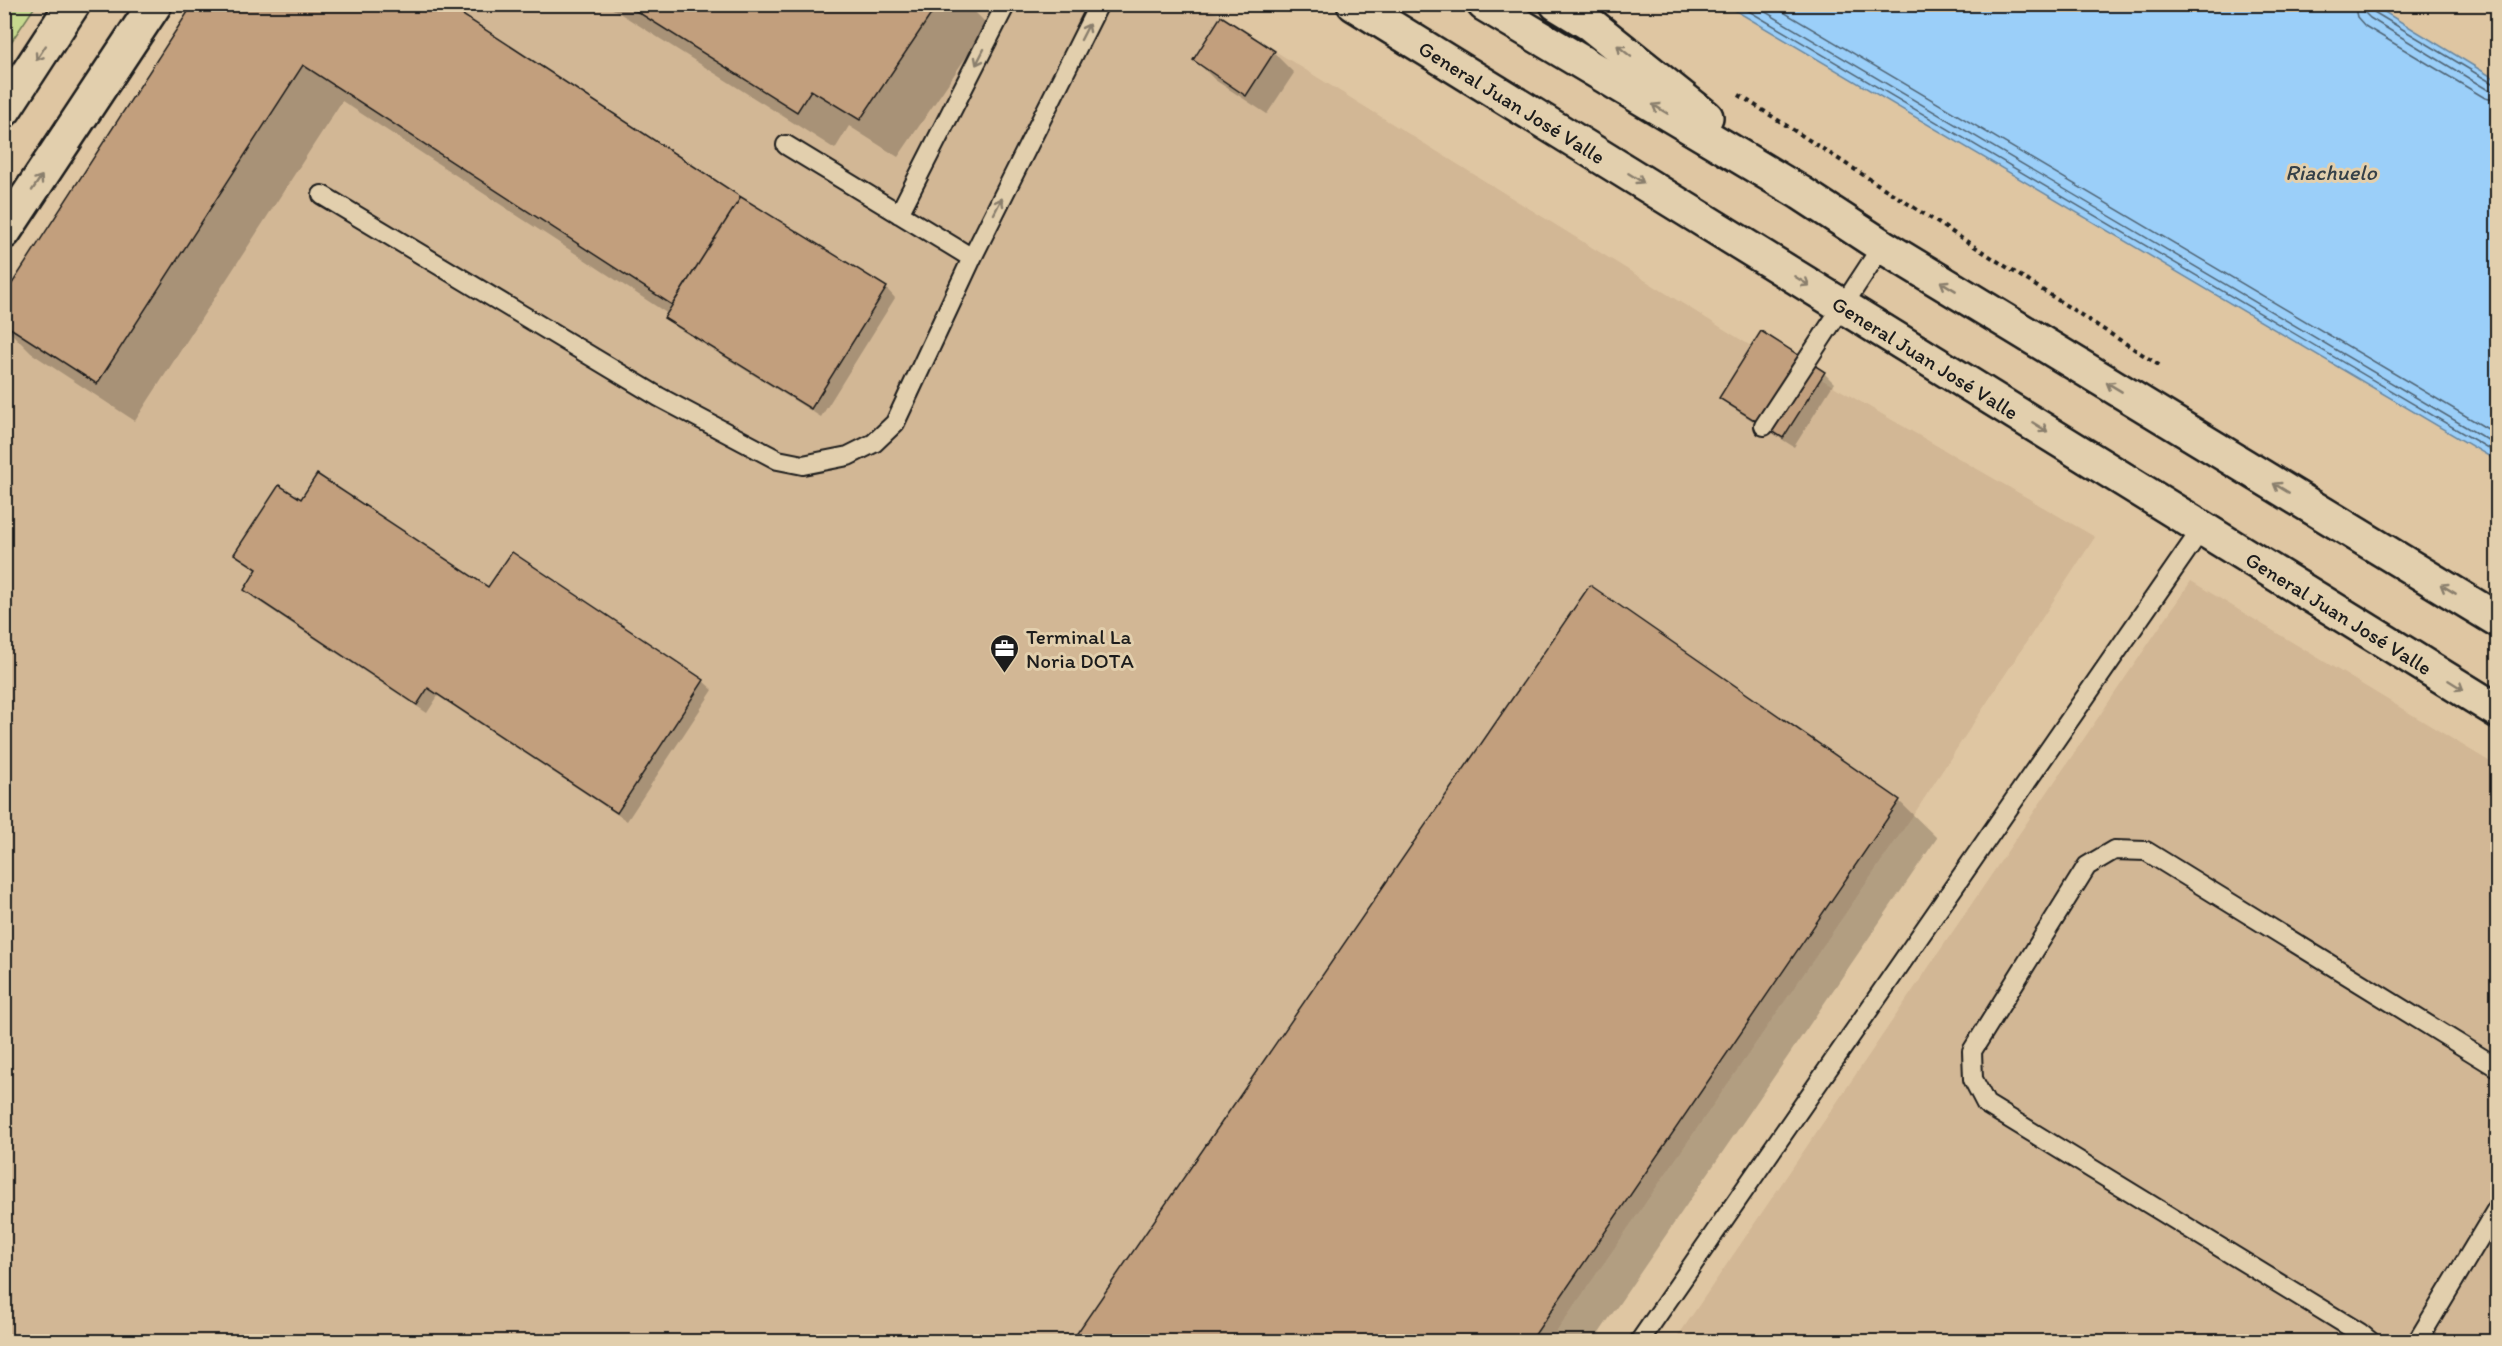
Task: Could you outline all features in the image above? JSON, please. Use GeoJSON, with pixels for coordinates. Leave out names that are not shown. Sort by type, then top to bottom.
{"type":"FeatureCollection","features":[{"type":"Feature","properties":{"kind":"main road"},"geometry":{"type":"LineString","coordinates":[[7,106],[73,4]]}},
{"type":"Feature","properties":{"kind":"main road"},"geometry":{"type":"LineString","coordinates":[[4,232],[155,4]]}},
{"type":"Feature","properties":{"kind":"main road","name":"General Juan José Valle"},"geometry":{"type":"LineString","coordinates":[[1354,4],[2498,711]]}},
{"type":"Feature","properties":{"kind":"main road"},"geometry":{"type":"LineString","coordinates":[[1484,4],[1801,193],[1882,246],[2498,620]]}},
{"type":"Feature","properties":{"kind":"main road"},"geometry":{"type":"LineString","coordinates":[[1557,4],[1590,24],[1801,193]]}},
{"type":"Feature","properties":{"kind":"lane"},"geometry":{"type":"LineString","coordinates":[[899,214],[1006,4]]}},
{"type":"Feature","properties":{"kind":"lane"},"geometry":{"type":"LineString","coordinates":[[322,195],[659,397],[778,460],[802,465],[848,456],[874,443],[895,423],[972,258],[1099,4]]}},
{"type":"Feature","properties":{"kind":"lane"},"geometry":{"type":"LineString","coordinates":[[786,145],[972,258]]}},
{"type":"Feature","properties":{"kind":"lane"},"geometry":{"type":"LineString","coordinates":[[1764,426],[1882,246]]}},
{"type":"Feature","properties":{"kind":"lane"},"geometry":{"type":"LineString","coordinates":[[1639,1341],[2203,527]]}},
{"type":"Feature","properties":{"kind":"lane"},"geometry":{"type":"LineString","coordinates":[[2371,1341],[1986,1104],[1973,1079],[1972,1051],[2087,866],[2114,850],[2146,851],[2498,1068]]}},
{"type":"Feature","properties":{"kind":"lane"},"geometry":{"type":"LineString","coordinates":[[2417,1341],[2498,1207]]}},
{"type":"Feature","properties":{"kind":"path"},"geometry":{"type":"LineString","coordinates":[[1736,93],[2164,369]]}},
{"type":"Feature","properties":{"kind":"shaded area","name":"Terminal La Noria DOTA"},"geometry":{"type":"Polygon","coordinates":[[[193,5],[1204,5],[1751,346],[1825,372],[1821,379],[2095,537],[1916,811],[1550,1341],[5,1341],[4,296],[193,5]]]}},
{"type":"Feature","properties":{"kind":"shaded area"},"geometry":{"type":"Polygon","coordinates":[[[2191,581],[2497,766],[2497,1341],[1674,1342],[2191,581]]]}},
{"type":"Feature","properties":{"kind":"green space"},"geometry":{"type":"Polygon","coordinates":[[[4,5],[36,5],[5,51],[4,5]]]}},
{"type":"Feature","properties":{"kind":"water","name":"Riachuelo"},"geometry":{"type":"Polygon","coordinates":[[[1726,5],[2373,5],[2497,80],[2497,461],[1726,5]]]}},
{"type":"Feature","properties":{"kind":"building"},"geometry":{"type":"Polygon","coordinates":[[[193,4],[446,4],[741,197],[672,305],[303,65],[97,384],[4,324],[4,296],[193,4]]]}},
{"type":"Feature","properties":{"kind":"building"},"geometry":{"type":"Polygon","coordinates":[[[625,4],[938,4],[860,120],[811,90],[797,112],[625,4]]]}},
{"type":"Feature","properties":{"kind":"building"},"geometry":{"type":"Polygon","coordinates":[[[1221,16],[1275,51],[1246,96],[1193,60],[1221,16]]]}},
{"type":"Feature","properties":{"kind":"building"},"geometry":{"type":"Polygon","coordinates":[[[741,197],[887,287],[811,409],[664,318],[741,197]]]}},
{"type":"Feature","properties":{"kind":"building"},"geometry":{"type":"Polygon","coordinates":[[[1761,331],[1825,372],[1783,438],[1719,398],[1761,331]]]}},
{"type":"Feature","properties":{"kind":"building"},"geometry":{"type":"Polygon","coordinates":[[[317,474],[488,587],[512,552],[704,680],[617,813],[428,688],[417,705],[244,590],[257,569],[234,554],[279,485],[301,499],[317,474]]]}},
{"type":"Feature","properties":{"kind":"building"},"geometry":{"type":"Polygon","coordinates":[[[1590,585],[1900,800],[1530,1342],[1071,1342],[1590,585]]]}},
{"type":"Feature","properties":{"kind":"place","name":"Terminal La Noria DOTA"},"geometry":{"type":"Point","coordinates":[1005,674]}}]}
